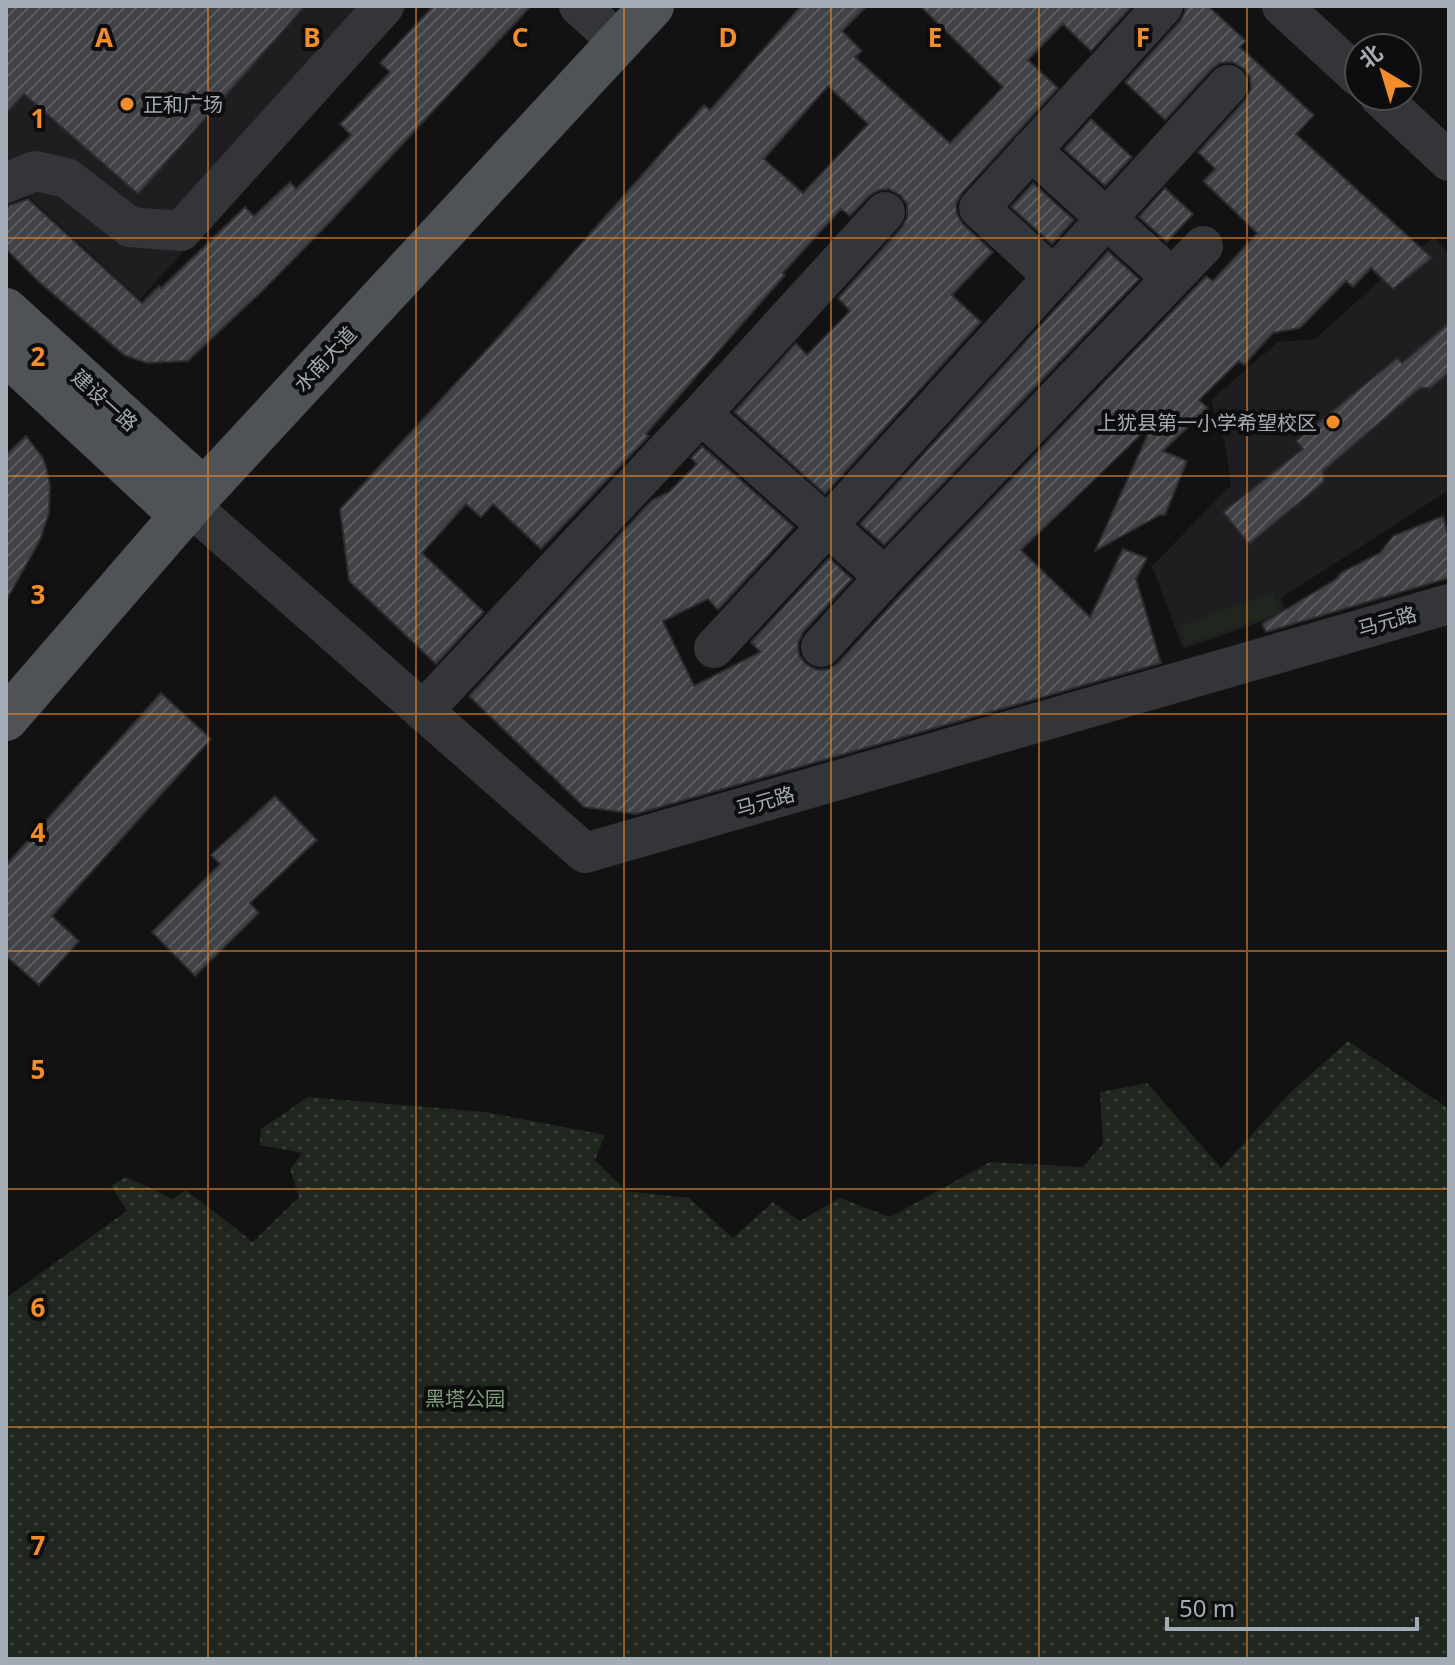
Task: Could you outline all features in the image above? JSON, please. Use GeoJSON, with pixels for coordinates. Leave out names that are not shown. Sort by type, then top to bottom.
{"type":"FeatureCollection","features":[{"type":"Feature","properties":{"kind":"main road","name":"水南大道"},"geometry":{"type":"LineString","coordinates":[[6,719],[192,504],[652,6]]}},
{"type":"Feature","properties":{"kind":"main road","name":"建设一路"},"geometry":{"type":"LineString","coordinates":[[6,310],[192,504]]}},
{"type":"Feature","properties":{"kind":"main road"},"geometry":{"type":"LineString","coordinates":[[6,353],[192,504]]}},
{"type":"Feature","properties":{"kind":"street"},"geometry":{"type":"LineString","coordinates":[[6,183],[35,171],[67,178],[130,227],[181,231],[384,6]]}},
{"type":"Feature","properties":{"kind":"street"},"geometry":{"type":"LineString","coordinates":[[579,6],[619,42]]}},
{"type":"Feature","properties":{"kind":"street"},"geometry":{"type":"LineString","coordinates":[[1054,277],[979,208],[1163,6]]}},
{"type":"Feature","properties":{"kind":"street"},"geometry":{"type":"LineString","coordinates":[[1282,6],[1343,62]]}},
{"type":"Feature","properties":{"kind":"street"},"geometry":{"type":"LineString","coordinates":[[714,648],[1228,85]]}},
{"type":"Feature","properties":{"kind":"street"},"geometry":{"type":"LineString","coordinates":[[1396,112],[1449,161]]}},
{"type":"Feature","properties":{"kind":"street"},"geometry":{"type":"LineString","coordinates":[[1031,150],[1172,278]]}},
{"type":"Feature","properties":{"kind":"street"},"geometry":{"type":"LineString","coordinates":[[423,711],[885,212]]}},
{"type":"Feature","properties":{"kind":"street"},"geometry":{"type":"LineString","coordinates":[[821,647],[1203,246]]}},
{"type":"Feature","properties":{"kind":"street"},"geometry":{"type":"LineString","coordinates":[[701,414],[885,577]]}},
{"type":"Feature","properties":{"kind":"street","name":"马元路"},"geometry":{"type":"LineString","coordinates":[[192,504],[585,853],[1449,604]]}},
{"type":"Feature","properties":{"kind":"shaded area"},"geometry":{"type":"Polygon","coordinates":[[[6,6],[408,6],[140,299],[22,190],[6,206],[6,6]]]}},
{"type":"Feature","properties":{"kind":"shaded area","name":"上犹县第一小学希望校区"},"geometry":{"type":"Polygon","coordinates":[[[1434,237],[1449,254],[1449,490],[1281,598],[1287,613],[1183,649],[1152,566],[1231,485],[1225,443],[1211,400],[1278,342],[1315,339],[1434,237]]]}},
{"type":"Feature","properties":{"kind":"green space"},"geometry":{"type":"Polygon","coordinates":[[[1273,593],[1280,613],[1185,645],[1179,626],[1273,593]]]}},
{"type":"Feature","properties":{"kind":"green space","name":"黑塔公园"},"geometry":{"type":"Polygon","coordinates":[[[1348,1041],[1449,1109],[1449,1659],[6,1659],[6,1298],[127,1211],[111,1186],[126,1177],[173,1199],[186,1190],[253,1242],[299,1197],[290,1169],[302,1153],[260,1145],[261,1129],[308,1097],[486,1112],[605,1135],[595,1160],[626,1191],[689,1198],[733,1238],[773,1202],[800,1221],[840,1198],[890,1217],[990,1162],[1083,1167],[1103,1144],[1100,1092],[1147,1083],[1221,1168],[1290,1093],[1348,1041]]]}},
{"type":"Feature","properties":{"kind":"building","name":"正和广场"},"geometry":{"type":"Polygon","coordinates":[[[6,6],[305,6],[138,194],[24,94],[6,114],[6,6]]]}},
{"type":"Feature","properties":{"kind":"building"},"geometry":{"type":"Polygon","coordinates":[[[433,6],[531,6],[330,222],[188,361],[147,363],[124,355],[38,281],[6,249],[6,209],[28,199],[142,303],[245,207],[254,216],[290,182],[296,189],[351,135],[340,124],[390,72],[380,63],[433,6]]]}},
{"type":"Feature","properties":{"kind":"building"},"geometry":{"type":"Polygon","coordinates":[[[801,6],[867,6],[842,31],[862,51],[855,57],[950,143],[1003,87],[920,6],[1132,6],[1091,51],[1063,24],[1028,60],[1058,88],[962,193],[956,204],[963,224],[993,252],[952,295],[981,322],[825,494],[734,412],[796,343],[807,355],[850,311],[838,298],[907,218],[907,204],[900,195],[889,189],[869,196],[850,216],[841,209],[646,434],[649,436],[541,549],[493,504],[481,517],[466,504],[422,553],[484,612],[436,664],[349,581],[340,509],[492,344],[704,105],[710,110],[801,6]],[[828,86],[764,159],[803,193],[868,124],[828,86]]]}},
{"type":"Feature","properties":{"kind":"building"},"geometry":{"type":"Polygon","coordinates":[[[1185,6],[1208,6],[1246,41],[1240,47],[1314,115],[1296,134],[1432,258],[1393,289],[1371,268],[1353,287],[1346,281],[1300,328],[1273,333],[1244,365],[1239,361],[1199,400],[1208,408],[1163,451],[1187,461],[1165,515],[1095,551],[1153,423],[1021,550],[1090,617],[1123,549],[1147,558],[1136,579],[1161,663],[636,814],[584,807],[469,696],[652,500],[669,492],[697,464],[691,458],[702,446],[794,527],[718,610],[708,599],[663,621],[694,686],[760,652],[751,642],[829,558],[852,579],[804,631],[798,643],[799,655],[806,664],[817,670],[829,669],[1206,276],[1213,281],[1257,233],[1203,181],[1215,169],[1198,152],[1245,100],[1251,89],[1250,77],[1244,69],[1232,62],[1220,63],[1165,120],[1125,82],[1180,21],[1185,6]]]}},
{"type":"Feature","properties":{"kind":"building"},"geometry":{"type":"Polygon","coordinates":[[[1091,119],[1132,157],[1105,186],[1064,149],[1091,119]]]}},
{"type":"Feature","properties":{"kind":"building"},"geometry":{"type":"Polygon","coordinates":[[[1033,183],[1074,220],[1052,244],[1011,207],[1033,183]]]}},
{"type":"Feature","properties":{"kind":"building"},"geometry":{"type":"Polygon","coordinates":[[[1165,188],[1193,214],[1167,242],[1139,217],[1165,188]]]}},
{"type":"Feature","properties":{"kind":"building"},"geometry":{"type":"Polygon","coordinates":[[[1108,251],[1139,279],[884,545],[860,524],[1108,251]]]}},
{"type":"Feature","properties":{"kind":"building"},"geometry":{"type":"Polygon","coordinates":[[[1449,323],[1449,373],[1430,388],[1420,388],[1323,471],[1324,482],[1249,544],[1223,512],[1303,449],[1296,441],[1397,358],[1402,363],[1449,323]]]}},
{"type":"Feature","properties":{"kind":"building"},"geometry":{"type":"Polygon","coordinates":[[[26,436],[46,467],[50,485],[49,513],[40,540],[6,601],[6,455],[26,436]]]}},
{"type":"Feature","properties":{"kind":"building"},"geometry":{"type":"Polygon","coordinates":[[[1443,516],[1449,539],[1449,578],[1266,632],[1262,624],[1336,579],[1342,572],[1380,553],[1393,536],[1443,516]]]}},
{"type":"Feature","properties":{"kind":"building"},"geometry":{"type":"Polygon","coordinates":[[[161,693],[211,739],[52,916],[79,941],[39,985],[6,956],[6,865],[161,693]]]}},
{"type":"Feature","properties":{"kind":"building"},"geometry":{"type":"Polygon","coordinates":[[[275,796],[317,840],[250,903],[259,913],[195,976],[152,932],[220,864],[211,855],[275,796]]]}},
{"type":"Feature","properties":{"kind":"place","name":"正和广场"},"geometry":{"type":"Point","coordinates":[127,104]}},
{"type":"Feature","properties":{"kind":"place","name":"上犹县第一小学希望校区"},"geometry":{"type":"Point","coordinates":[1333,422]}}]}
